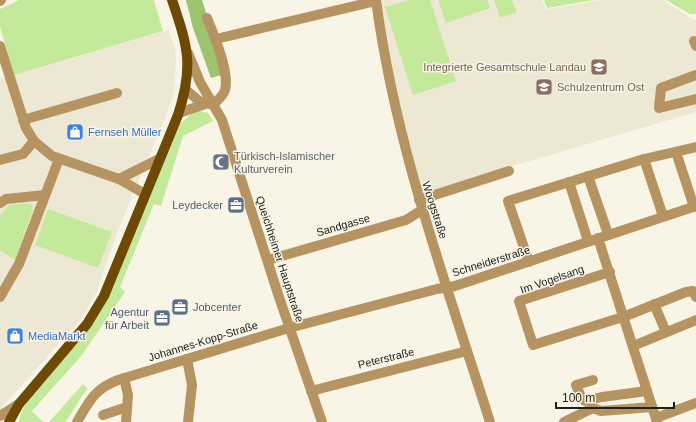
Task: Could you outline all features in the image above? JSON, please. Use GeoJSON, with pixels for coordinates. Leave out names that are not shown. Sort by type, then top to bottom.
{"type":"FeatureCollection","features":[{"type":"Feature","properties":{"kind":"main road"},"geometry":{"type":"LineString","coordinates":[[9,422],[19,404],[77,337],[96,310],[109,284],[179,113],[185,89],[188,53],[172,0]]}},
{"type":"Feature","properties":{"kind":"street"},"geometry":{"type":"LineString","coordinates":[[216,39],[376,0]]}},
{"type":"Feature","properties":{"kind":"street","name":"Woogstraße"},"geometry":{"type":"LineString","coordinates":[[376,0],[390,84],[405,151],[490,422]]}},
{"type":"Feature","properties":{"kind":"street"},"geometry":{"type":"LineString","coordinates":[[179,113],[209,104],[224,93],[226,86],[216,39],[208,18]]}},
{"type":"Feature","properties":{"kind":"street"},"geometry":{"type":"LineString","coordinates":[[0,46],[29,136],[46,152],[59,159],[119,179],[145,194]]}},
{"type":"Feature","properties":{"kind":"street","name":"Queichheimer Hauptstraße"},"geometry":{"type":"LineString","coordinates":[[188,53],[205,90],[209,104],[222,120],[289,328],[322,422]]}},
{"type":"Feature","properties":{"kind":"street"},"geometry":{"type":"LineString","coordinates":[[696,75],[660,88],[659,108],[696,99]]}},
{"type":"Feature","properties":{"kind":"street","name":"Queichheimer Hauptstraße"},"geometry":{"type":"LineString","coordinates":[[185,89],[192,96],[209,104]]}},
{"type":"Feature","properties":{"kind":"street"},"geometry":{"type":"LineString","coordinates":[[185,89],[205,90]]}},
{"type":"Feature","properties":{"kind":"street"},"geometry":{"type":"LineString","coordinates":[[23,120],[117,93]]}},
{"type":"Feature","properties":{"kind":"street"},"geometry":{"type":"LineString","coordinates":[[0,160],[23,154],[34,141]]}},
{"type":"Feature","properties":{"kind":"street"},"geometry":{"type":"LineString","coordinates":[[529,262],[508,201],[644,159],[696,147]]}},
{"type":"Feature","properties":{"kind":"street"},"geometry":{"type":"LineString","coordinates":[[676,152],[695,206]]}},
{"type":"Feature","properties":{"kind":"street"},"geometry":{"type":"LineString","coordinates":[[0,296],[19,264],[59,159]]}},
{"type":"Feature","properties":{"kind":"street"},"geometry":{"type":"LineString","coordinates":[[119,179],[131,175],[159,159]]}},
{"type":"Feature","properties":{"kind":"street"},"geometry":{"type":"LineString","coordinates":[[644,159],[663,216]]}},
{"type":"Feature","properties":{"kind":"street","name":"Sandgasse"},"geometry":{"type":"LineString","coordinates":[[268,260],[406,220],[421,205],[509,171]]}},
{"type":"Feature","properties":{"kind":"street"},"geometry":{"type":"LineString","coordinates":[[588,176],[603,236],[610,272],[657,420],[696,403]]}},
{"type":"Feature","properties":{"kind":"street"},"geometry":{"type":"LineString","coordinates":[[568,182],[588,241]]}},
{"type":"Feature","properties":{"kind":"street"},"geometry":{"type":"LineString","coordinates":[[0,203],[6,199],[45,195]]}},
{"type":"Feature","properties":{"kind":"street","name":"Schneiderstraße"},"geometry":{"type":"LineString","coordinates":[[289,328],[448,287],[529,262],[695,206]]}},
{"type":"Feature","properties":{"kind":"street","name":"Im Vogelsang"},"geometry":{"type":"LineString","coordinates":[[610,272],[519,301],[534,345],[624,317]]}},
{"type":"Feature","properties":{"kind":"street"},"geometry":{"type":"LineString","coordinates":[[624,317],[686,292],[693,291],[696,297]]}},
{"type":"Feature","properties":{"kind":"street"},"geometry":{"type":"LineString","coordinates":[[654,304],[666,332]]}},
{"type":"Feature","properties":{"kind":"street"},"geometry":{"type":"LineString","coordinates":[[633,346],[696,320]]}},
{"type":"Feature","properties":{"kind":"street","name":"Johannes-Kopp-Straße"},"geometry":{"type":"LineString","coordinates":[[77,422],[89,400],[107,385],[124,378],[289,328]]}},
{"type":"Feature","properties":{"kind":"street","name":"Peterstraße"},"geometry":{"type":"LineString","coordinates":[[311,391],[467,351]]}},
{"type":"Feature","properties":{"kind":"street"},"geometry":{"type":"LineString","coordinates":[[187,359],[192,384],[188,422]]}},
{"type":"Feature","properties":{"kind":"street"},"geometry":{"type":"LineString","coordinates":[[124,378],[127,389],[126,422]]}},
{"type":"Feature","properties":{"kind":"street"},"geometry":{"type":"LineString","coordinates":[[593,380],[576,385],[581,398],[585,401],[602,397],[647,392]]}},
{"type":"Feature","properties":{"kind":"street"},"geometry":{"type":"LineString","coordinates":[[0,416],[19,404]]}},
{"type":"Feature","properties":{"kind":"street"},"geometry":{"type":"LineString","coordinates":[[564,422],[593,408],[601,411],[652,406]]}},
{"type":"Feature","properties":{"kind":"street"},"geometry":{"type":"LineString","coordinates":[[103,415],[127,407]]}},
{"type":"Feature","properties":{"kind":"shaded area","name":"Schulzentrum Ost"},"geometry":{"type":"Polygon","coordinates":[[[381,0],[542,0],[546,9],[601,0],[663,0],[692,19],[696,20],[696,112],[516,165],[427,196],[420,193],[398,113],[381,0]]]}},
{"type":"Feature","properties":{"kind":"shaded area"},"geometry":{"type":"Polygon","coordinates":[[[168,30],[175,48],[176,59],[174,91],[168,111],[118,230],[96,293],[81,319],[3,406],[0,418],[0,79],[168,30]]]}},
{"type":"Feature","properties":{"kind":"green space"},"geometry":{"type":"Polygon","coordinates":[[[19,0],[154,0],[163,31],[14,75],[0,27],[0,9],[19,0]]]}},
{"type":"Feature","properties":{"kind":"green space"},"geometry":{"type":"Polygon","coordinates":[[[186,0],[202,0],[225,74],[211,78],[193,28],[186,0]]]}},
{"type":"Feature","properties":{"kind":"green space"},"geometry":{"type":"Polygon","coordinates":[[[408,0],[430,0],[456,81],[413,95],[385,7],[408,0]]]}},
{"type":"Feature","properties":{"kind":"green space"},"geometry":{"type":"Polygon","coordinates":[[[438,0],[487,0],[490,8],[446,23],[438,0]]]}},
{"type":"Feature","properties":{"kind":"green space"},"geometry":{"type":"Polygon","coordinates":[[[494,0],[512,0],[517,12],[500,18],[494,0]]]}},
{"type":"Feature","properties":{"kind":"green space"},"geometry":{"type":"Polygon","coordinates":[[[544,0],[594,0],[547,8],[544,0]]]}},
{"type":"Feature","properties":{"kind":"green space"},"geometry":{"type":"Polygon","coordinates":[[[666,0],[696,0],[696,14],[690,14],[666,0]]]}},
{"type":"Feature","properties":{"kind":"green space"},"geometry":{"type":"Polygon","coordinates":[[[199,111],[208,113],[213,121],[183,136],[161,206],[154,204],[120,287],[125,292],[82,355],[32,411],[43,422],[19,422],[21,414],[35,392],[81,339],[102,309],[112,289],[180,124],[191,114],[199,111]]]}},
{"type":"Feature","properties":{"kind":"green space"},"geometry":{"type":"Polygon","coordinates":[[[31,203],[33,210],[15,260],[0,250],[0,216],[9,205],[31,203]]]}},
{"type":"Feature","properties":{"kind":"green space"},"geometry":{"type":"Polygon","coordinates":[[[48,209],[112,232],[98,268],[35,245],[48,209]]]}},
{"type":"Feature","properties":{"kind":"green space"},"geometry":{"type":"Polygon","coordinates":[[[83,384],[88,389],[65,422],[49,422],[83,384]]]}},
{"type":"Feature","properties":{"kind":"place","name":"Integrierte Gesamtschule Landau"},"geometry":{"type":"Point","coordinates":[599,67]}},
{"type":"Feature","properties":{"kind":"place","name":"Schulzentrum Ost"},"geometry":{"type":"Point","coordinates":[544,87]}},
{"type":"Feature","properties":{"kind":"place","name":"Fernseh Müller"},"geometry":{"type":"Point","coordinates":[75,132]}},
{"type":"Feature","properties":{"kind":"place","name":"Türkisch-Islamischer Kulturverein"},"geometry":{"type":"Point","coordinates":[221,162]}},
{"type":"Feature","properties":{"kind":"place","name":"Leydecker"},"geometry":{"type":"Point","coordinates":[236,205]}},
{"type":"Feature","properties":{"kind":"place","name":"Jobcenter"},"geometry":{"type":"Point","coordinates":[180,307]}},
{"type":"Feature","properties":{"kind":"place","name":"Agentur für Arbeit"},"geometry":{"type":"Point","coordinates":[162,318]}},
{"type":"Feature","properties":{"kind":"place","name":"MediaMarkt"},"geometry":{"type":"Point","coordinates":[15,336]}}]}
